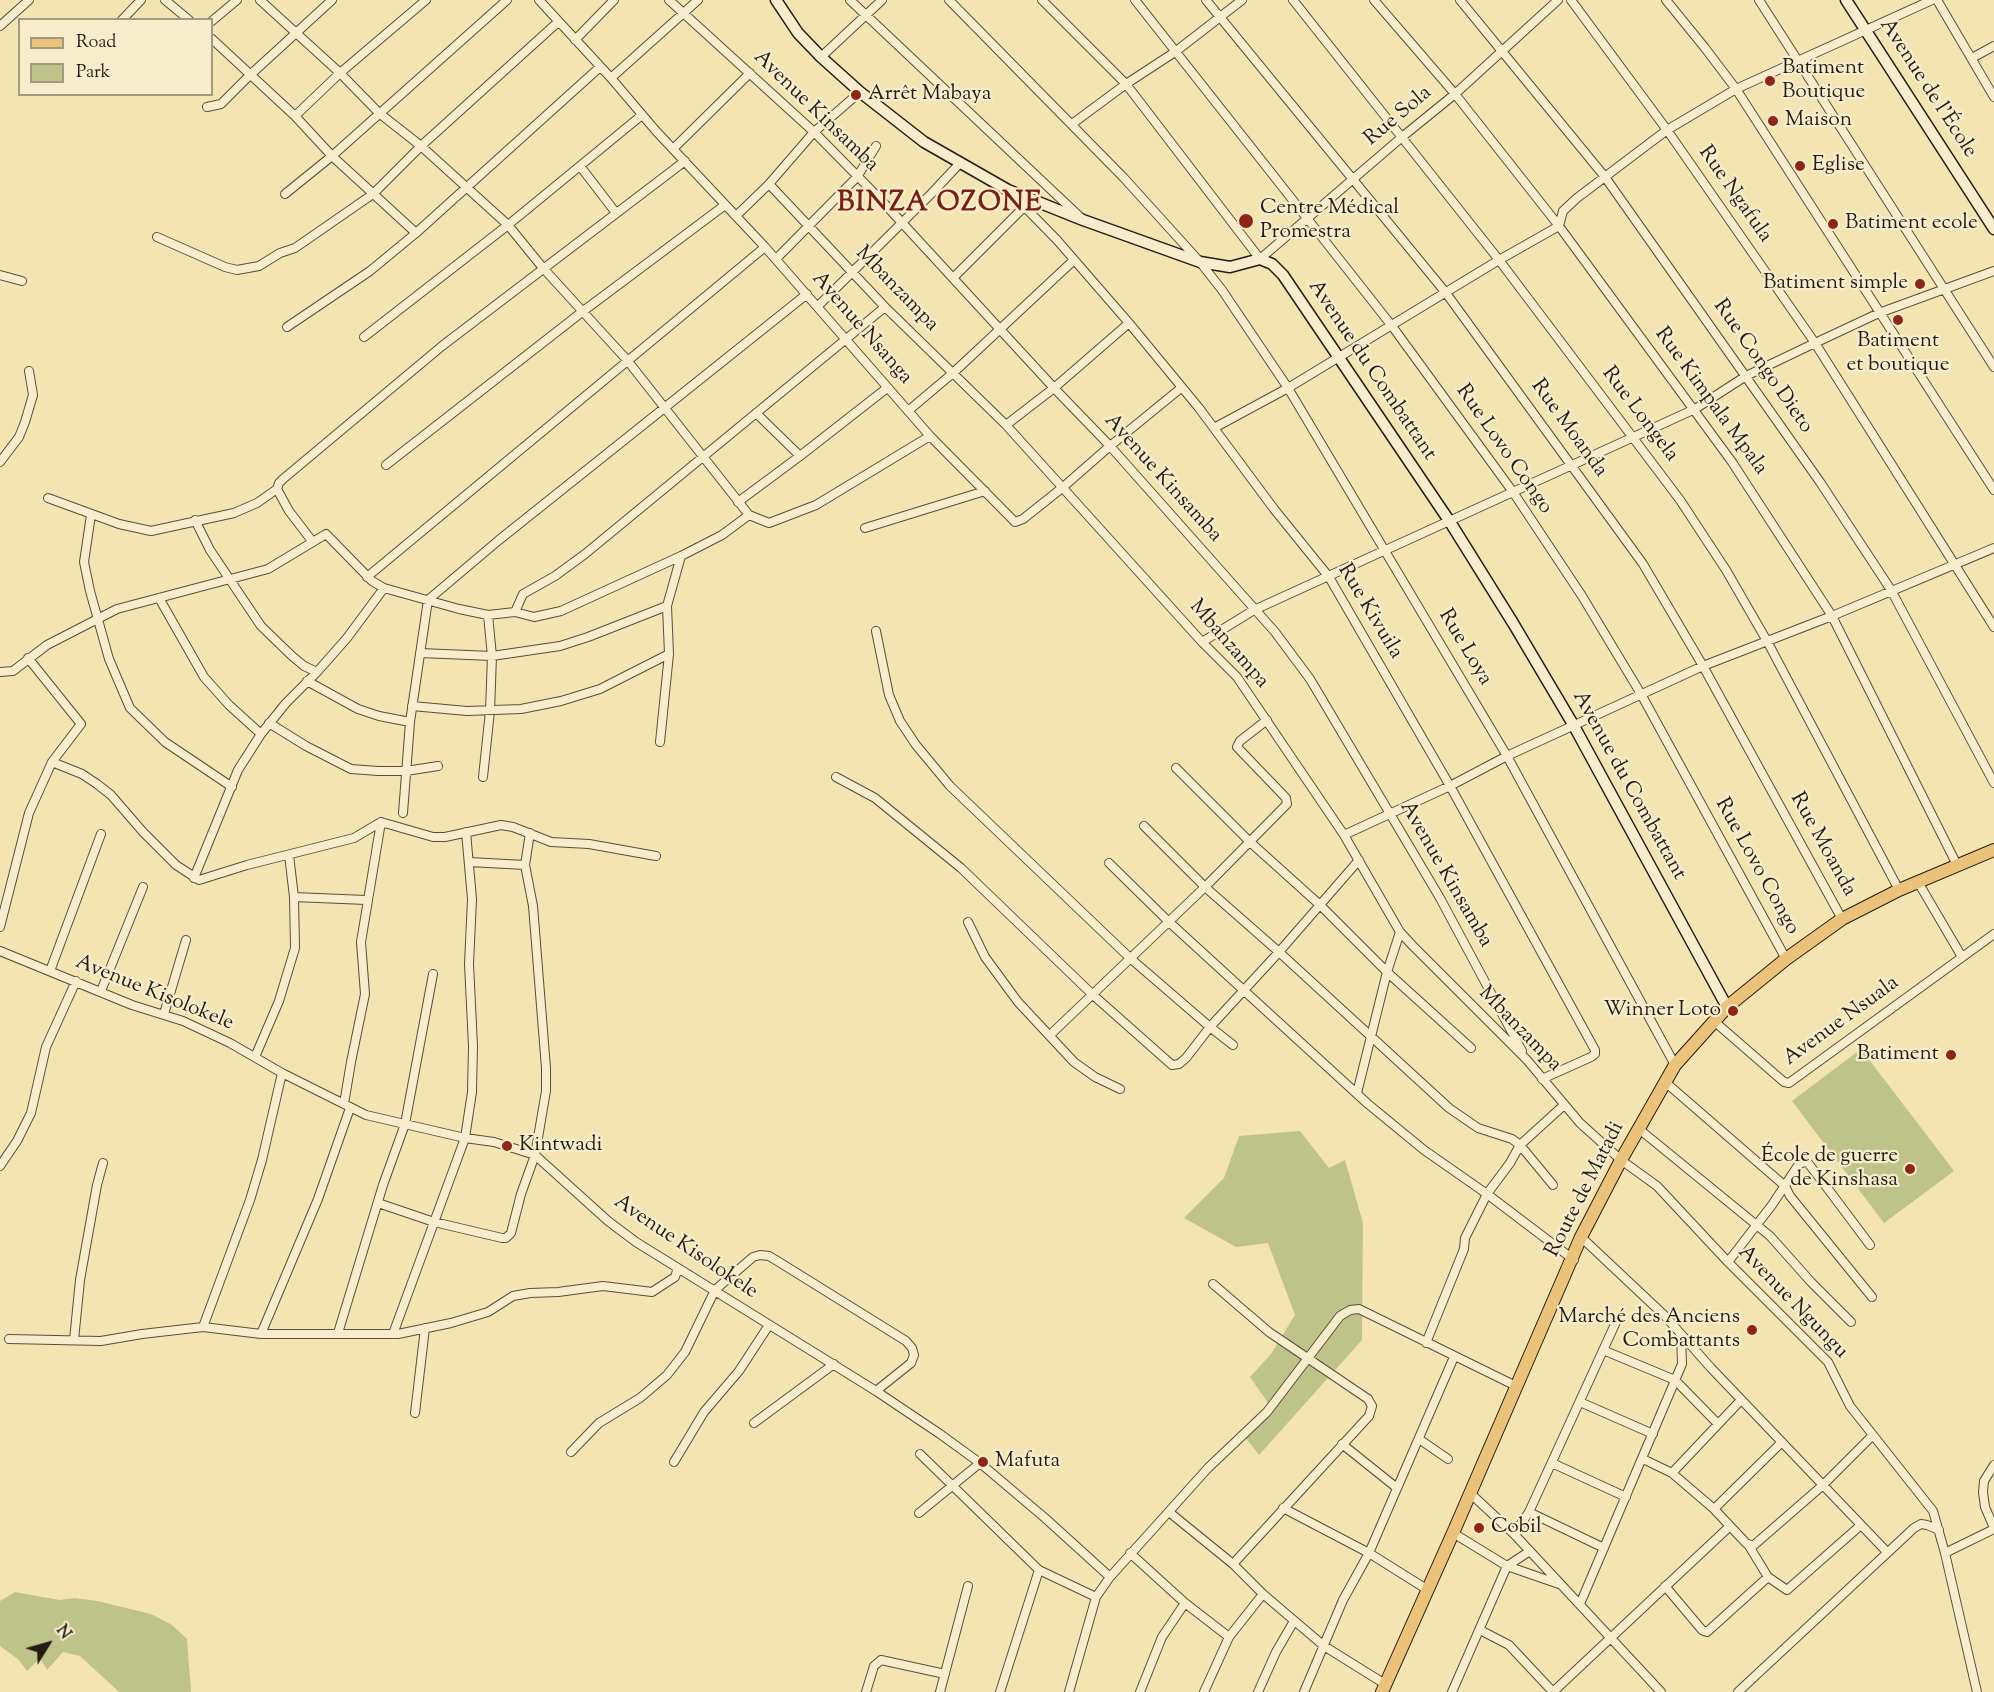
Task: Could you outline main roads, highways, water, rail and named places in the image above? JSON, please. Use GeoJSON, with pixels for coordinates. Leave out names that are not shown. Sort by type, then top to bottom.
{"type":"FeatureCollection","features":[{"type":"Feature","properties":{"kind":"main road","name":"Route de Matadi"},"geometry":{"type":"LineString","coordinates":[[1384,1688],[1574,1259],[1581,1237],[1664,1081],[1675,1065],[1727,1007],[1786,959],[1842,919],[1899,890],[1994,850]]}},
{"type":"Feature","properties":{"kind":"place","name":"Batiment Boutique"},"geometry":{"type":"Point","coordinates":[1770,81]}},
{"type":"Feature","properties":{"kind":"place","name":"Arrêt Mabaya"},"geometry":{"type":"Point","coordinates":[856,95]}},
{"type":"Feature","properties":{"kind":"place","name":"Maison"},"geometry":{"type":"Point","coordinates":[1773,121]}},
{"type":"Feature","properties":{"kind":"place","name":"Eglise"},"geometry":{"type":"Point","coordinates":[1800,166]}},
{"type":"Feature","properties":{"kind":"place","name":"Centre Médical Promestra"},"geometry":{"type":"Point","coordinates":[1246,221]}},
{"type":"Feature","properties":{"kind":"place","name":"Batiment ecole"},"geometry":{"type":"Point","coordinates":[1833,224]}},
{"type":"Feature","properties":{"kind":"place","name":"Batiment simple"},"geometry":{"type":"Point","coordinates":[1920,284]}},
{"type":"Feature","properties":{"kind":"place","name":"Batiment et boutique"},"geometry":{"type":"Point","coordinates":[1898,320]}},
{"type":"Feature","properties":{"kind":"place","name":"Winner Loto"},"geometry":{"type":"Point","coordinates":[1733,1011]}},
{"type":"Feature","properties":{"kind":"place","name":"Batiment"},"geometry":{"type":"Point","coordinates":[1951,1055]}},
{"type":"Feature","properties":{"kind":"place","name":"Kintwadi"},"geometry":{"type":"Point","coordinates":[507,1146]}},
{"type":"Feature","properties":{"kind":"place","name":"École de guerre de Kinshasa"},"geometry":{"type":"Point","coordinates":[1910,1169]}},
{"type":"Feature","properties":{"kind":"place","name":"Marché des Anciens Combattants"},"geometry":{"type":"Point","coordinates":[1752,1330]}},
{"type":"Feature","properties":{"kind":"place","name":"Mafuta"},"geometry":{"type":"Point","coordinates":[983,1462]}},
{"type":"Feature","properties":{"kind":"place","name":"Cobil"},"geometry":{"type":"Point","coordinates":[1479,1528]}},
{"type":"Feature","properties":{"kind":"district","name":"BINZA OZONE"},"geometry":{"type":"Point","coordinates":[940,205]}}]}
